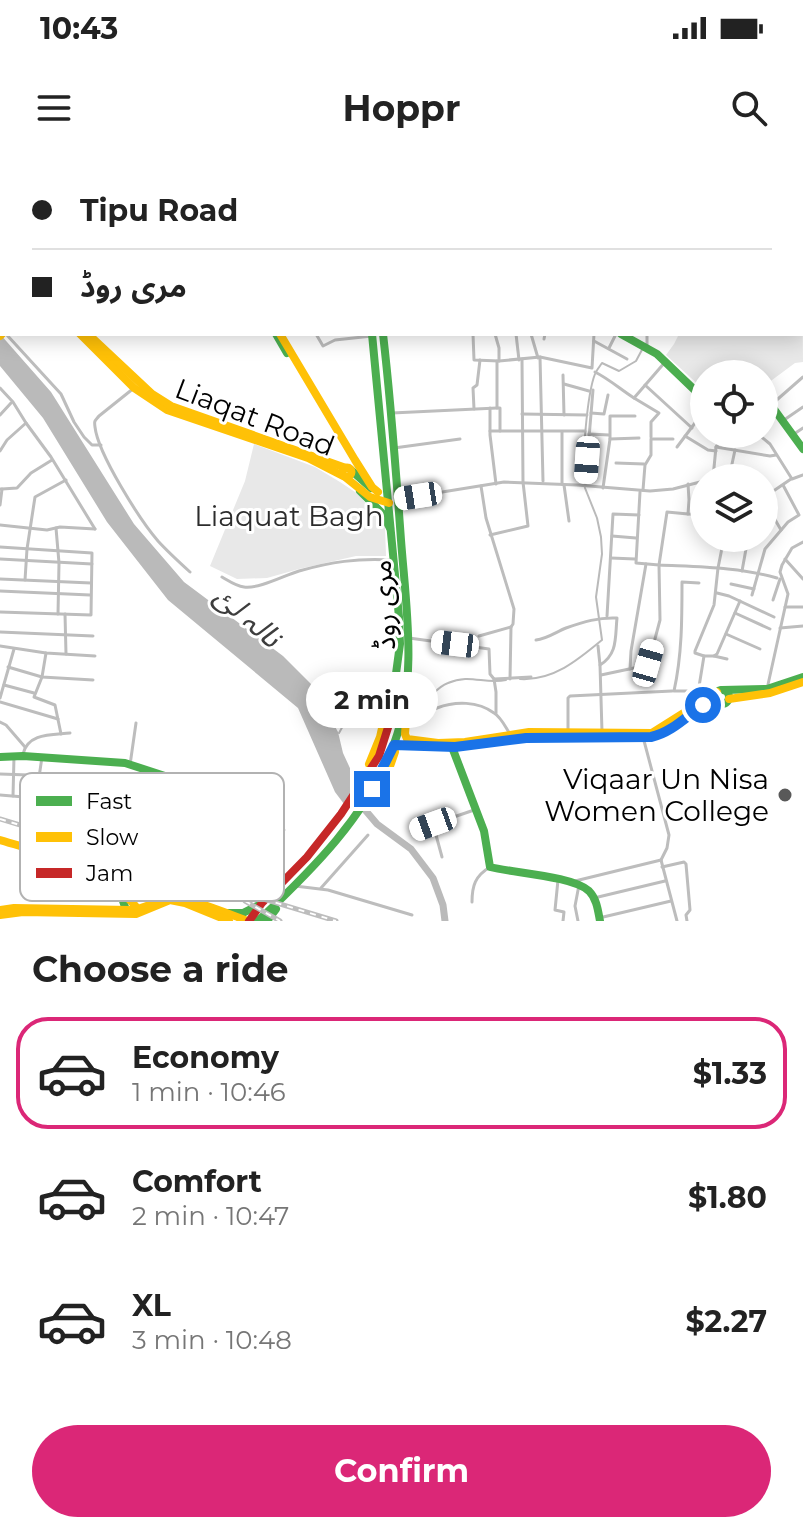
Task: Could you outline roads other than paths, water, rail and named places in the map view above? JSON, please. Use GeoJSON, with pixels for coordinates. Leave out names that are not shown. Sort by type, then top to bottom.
{"type":"FeatureCollection","features":[{"type":"Feature","properties":{"kind":"main road","name":"Liaqat Road"},"geometry":{"type":"LineString","coordinates":[[82,336],[134,388],[167,410],[348,470],[360,491],[373,499],[389,503]]}},
{"type":"Feature","properties":{"kind":"main road","name":"Liaqat Road"},"geometry":{"type":"LineString","coordinates":[[90,336],[152,394],[171,406],[348,470],[378,492],[386,488],[386,466]]}},
{"type":"Feature","properties":{"kind":"main road"},"geometry":{"type":"LineString","coordinates":[[279,336],[348,454],[348,470]]}},
{"type":"Feature","properties":{"kind":"main road","name":"مری روڈ"},"geometry":{"type":"LineString","coordinates":[[284,882],[341,814],[379,756],[391,718],[390,703],[400,639],[372,336]]}},
{"type":"Feature","properties":{"kind":"main road","name":"مری روڈ"},"geometry":{"type":"LineString","coordinates":[[284,896],[316,864],[372,789],[394,745],[405,707],[409,638],[383,336]]}},
{"type":"Feature","properties":{"kind":"main road"},"geometry":{"type":"LineString","coordinates":[[623,336],[645,345],[690,385]]}},
{"type":"Feature","properties":{"kind":"main road"},"geometry":{"type":"LineString","coordinates":[[778,416],[803,449]]}},
{"type":"Feature","properties":{"kind":"main road"},"geometry":{"type":"LineString","coordinates":[[360,491],[382,513],[392,535]]}},
{"type":"Feature","properties":{"kind":"main road"},"geometry":{"type":"LineString","coordinates":[[405,707],[405,734],[407,739],[413,741],[465,742],[510,734],[568,732],[652,733],[720,691],[767,689],[803,680]]}},
{"type":"Feature","properties":{"kind":"main road"},"geometry":{"type":"LineString","coordinates":[[388,772],[394,757],[394,745],[452,747],[526,738],[659,735],[703,705],[770,693],[803,680]]}},
{"type":"Feature","properties":{"kind":"main road"},"geometry":{"type":"LineString","coordinates":[[720,691],[727,692],[725,701]]}},
{"type":"Feature","properties":{"kind":"main road"},"geometry":{"type":"LineString","coordinates":[[369,764],[390,703]]}},
{"type":"Feature","properties":{"kind":"main road"},"geometry":{"type":"LineString","coordinates":[[452,747],[484,831],[490,867],[587,888],[594,898],[599,919]]}},
{"type":"Feature","properties":{"kind":"main road"},"geometry":{"type":"LineString","coordinates":[[0,757],[20,753],[110,761],[154,773]]}},
{"type":"Feature","properties":{"kind":"main road"},"geometry":{"type":"LineString","coordinates":[[327,832],[337,838]]}},
{"type":"Feature","properties":{"kind":"main road"},"geometry":{"type":"LineString","coordinates":[[0,840],[20,846]]}},
{"type":"Feature","properties":{"kind":"main road"},"geometry":{"type":"LineString","coordinates":[[284,897],[287,893]]}},
{"type":"Feature","properties":{"kind":"main road"},"geometry":{"type":"LineString","coordinates":[[123,901],[127,912]]}},
{"type":"Feature","properties":{"kind":"main road"},"geometry":{"type":"LineString","coordinates":[[130,901],[140,912]]}},
{"type":"Feature","properties":{"kind":"main road"},"geometry":{"type":"LineString","coordinates":[[0,912],[140,912],[156,901]]}},
{"type":"Feature","properties":{"kind":"main road"},"geometry":{"type":"LineString","coordinates":[[189,901],[227,917],[248,921]]}},
{"type":"Feature","properties":{"kind":"main road","name":"مری روڈ"},"geometry":{"type":"LineString","coordinates":[[258,921],[279,901]]}},
{"type":"Feature","properties":{"kind":"main road"},"geometry":{"type":"LineString","coordinates":[[267,921],[281,901]]}},
{"type":"Feature","properties":{"kind":"main road"},"geometry":{"type":"LineString","coordinates":[[227,917],[262,903]]}},
{"type":"Feature","properties":{"kind":"main road","name":"مری روڈ"},"geometry":{"type":"LineString","coordinates":[[248,921],[262,903]]}},
{"type":"Feature","properties":{"kind":"street"},"geometry":{"type":"LineString","coordinates":[[5,336],[61,394],[84,437],[92,445],[101,445]]}},
{"type":"Feature","properties":{"kind":"street"},"geometry":{"type":"LineString","coordinates":[[317,336],[323,346],[335,340],[365,336]]}},
{"type":"Feature","properties":{"kind":"street"},"geometry":{"type":"LineString","coordinates":[[473,336],[474,360],[539,357],[592,368],[594,336]]}},
{"type":"Feature","properties":{"kind":"street"},"geometry":{"type":"LineString","coordinates":[[496,336],[499,348],[497,408]]}},
{"type":"Feature","properties":{"kind":"street"},"geometry":{"type":"LineString","coordinates":[[490,535],[528,526],[516,336]]}},
{"type":"Feature","properties":{"kind":"street"},"geometry":{"type":"LineString","coordinates":[[532,336],[539,357],[543,483]]}},
{"type":"Feature","properties":{"kind":"street"},"geometry":{"type":"LineString","coordinates":[[609,349],[617,336]]}},
{"type":"Feature","properties":{"kind":"street"},"geometry":{"type":"LineString","coordinates":[[645,345],[647,336]]}},
{"type":"Feature","properties":{"kind":"street"},"geometry":{"type":"LineString","coordinates":[[594,341],[627,359]]}},
{"type":"Feature","properties":{"kind":"street"},"geometry":{"type":"LineString","coordinates":[[474,409],[473,388],[477,385],[480,360]]}},
{"type":"Feature","properties":{"kind":"street"},"geometry":{"type":"LineString","coordinates":[[634,398],[666,361]]}},
{"type":"Feature","properties":{"kind":"street"},"geometry":{"type":"LineString","coordinates":[[595,372],[659,413],[651,422],[651,453],[645,464],[636,563],[759,573],[778,579],[773,600]]}},
{"type":"Feature","properties":{"kind":"street"},"geometry":{"type":"LineString","coordinates":[[563,375],[564,415]]}},
{"type":"Feature","properties":{"kind":"street"},"geometry":{"type":"LineString","coordinates":[[778,399],[803,377]]}},
{"type":"Feature","properties":{"kind":"street"},"geometry":{"type":"LineString","coordinates":[[564,384],[591,391],[585,486]]}},
{"type":"Feature","properties":{"kind":"street"},"geometry":{"type":"LineString","coordinates":[[645,385],[690,426]]}},
{"type":"Feature","properties":{"kind":"street"},"geometry":{"type":"LineString","coordinates":[[0,388],[53,460],[95,529],[47,530],[0,525]]}},
{"type":"Feature","properties":{"kind":"street"},"geometry":{"type":"LineString","coordinates":[[134,388],[95,421],[101,445],[143,521],[165,549],[190,572]]}},
{"type":"Feature","properties":{"kind":"street"},"geometry":{"type":"LineString","coordinates":[[522,414],[604,414],[608,395]]}},
{"type":"Feature","properties":{"kind":"street"},"geometry":{"type":"LineString","coordinates":[[0,415],[13,402]]}},
{"type":"Feature","properties":{"kind":"street"},"geometry":{"type":"LineString","coordinates":[[784,420],[803,407]]}},
{"type":"Feature","properties":{"kind":"street"},"geometry":{"type":"LineString","coordinates":[[490,408],[496,484]]}},
{"type":"Feature","properties":{"kind":"street"},"geometry":{"type":"LineString","coordinates":[[392,413],[500,408],[500,431]]}},
{"type":"Feature","properties":{"kind":"street"},"geometry":{"type":"LineString","coordinates":[[603,488],[610,416],[635,416]]}},
{"type":"Feature","properties":{"kind":"street"},"geometry":{"type":"LineString","coordinates":[[0,451],[26,423]]}},
{"type":"Feature","properties":{"kind":"street"},"geometry":{"type":"LineString","coordinates":[[794,434],[803,428]]}},
{"type":"Feature","properties":{"kind":"street"},"geometry":{"type":"LineString","coordinates":[[677,447],[690,430]]}},
{"type":"Feature","properties":{"kind":"street"},"geometry":{"type":"LineString","coordinates":[[490,431],[562,431],[639,438]]}},
{"type":"Feature","properties":{"kind":"street"},"geometry":{"type":"LineString","coordinates":[[562,431],[563,484],[569,521]]}},
{"type":"Feature","properties":{"kind":"street"},"geometry":{"type":"LineString","coordinates":[[685,436],[708,450],[776,455]]}},
{"type":"Feature","properties":{"kind":"street"},"geometry":{"type":"LineString","coordinates":[[394,448],[460,439]]}},
{"type":"Feature","properties":{"kind":"street"},"geometry":{"type":"LineString","coordinates":[[651,439],[673,439]]}},
{"type":"Feature","properties":{"kind":"street"},"geometry":{"type":"LineString","coordinates":[[772,448],[792,479]]}},
{"type":"Feature","properties":{"kind":"street"},"geometry":{"type":"LineString","coordinates":[[714,464],[716,449]]}},
{"type":"Feature","properties":{"kind":"street"},"geometry":{"type":"LineString","coordinates":[[732,464],[735,450]]}},
{"type":"Feature","properties":{"kind":"street"},"geometry":{"type":"LineString","coordinates":[[0,505],[1,489],[17,488],[31,473],[53,460]]}},
{"type":"Feature","properties":{"kind":"street"},"geometry":{"type":"LineString","coordinates":[[616,463],[645,464]]}},
{"type":"Feature","properties":{"kind":"street"},"geometry":{"type":"LineString","coordinates":[[778,488],[803,475]]}},
{"type":"Feature","properties":{"kind":"street"},"geometry":{"type":"LineString","coordinates":[[25,580],[35,497],[66,480]]}},
{"type":"Feature","properties":{"kind":"street"},"geometry":{"type":"LineString","coordinates":[[399,499],[523,482],[642,490],[673,489],[688,484],[688,514],[667,512],[659,565],[660,620],[648,663],[646,666],[601,675]]}},
{"type":"Feature","properties":{"kind":"street"},"geometry":{"type":"LineString","coordinates":[[752,595],[765,549],[788,522],[799,515],[783,485]]}},
{"type":"Feature","properties":{"kind":"street"},"geometry":{"type":"LineString","coordinates":[[481,486],[490,535],[514,609],[510,679]]}},
{"type":"Feature","properties":{"kind":"street"},"geometry":{"type":"LineString","coordinates":[[607,618],[613,514],[639,515]]}},
{"type":"Feature","properties":{"kind":"street"},"geometry":{"type":"LineString","coordinates":[[778,526],[781,531]]}},
{"type":"Feature","properties":{"kind":"street"},"geometry":{"type":"LineString","coordinates":[[56,528],[59,552],[58,614]]}},
{"type":"Feature","properties":{"kind":"street"},"geometry":{"type":"LineString","coordinates":[[612,536],[638,538]]}},
{"type":"Feature","properties":{"kind":"street"},"geometry":{"type":"LineString","coordinates":[[767,689],[787,589],[780,572],[792,548],[803,542]]}},
{"type":"Feature","properties":{"kind":"street"},"geometry":{"type":"LineString","coordinates":[[0,547],[92,553],[91,615],[0,612]]}},
{"type":"Feature","properties":{"kind":"street"},"geometry":{"type":"LineString","coordinates":[[721,552],[717,593],[695,653],[727,659]]}},
{"type":"Feature","properties":{"kind":"street"},"geometry":{"type":"LineString","coordinates":[[742,571],[745,552]]}},
{"type":"Feature","properties":{"kind":"street"},"geometry":{"type":"LineString","coordinates":[[611,558],[637,559]]}},
{"type":"Feature","properties":{"kind":"street"},"geometry":{"type":"LineString","coordinates":[[0,559],[92,564]]}},
{"type":"Feature","properties":{"kind":"street"},"geometry":{"type":"LineString","coordinates":[[785,559],[803,579]]}},
{"type":"Feature","properties":{"kind":"street"},"geometry":{"type":"LineString","coordinates":[[222,577],[240,586],[252,587],[339,561],[394,560]]}},
{"type":"Feature","properties":{"kind":"street"},"geometry":{"type":"LineString","coordinates":[[630,669],[646,564]]}},
{"type":"Feature","properties":{"kind":"street"},"geometry":{"type":"LineString","coordinates":[[797,573],[803,568]]}},
{"type":"Feature","properties":{"kind":"street"},"geometry":{"type":"LineString","coordinates":[[0,580],[91,583]]}},
{"type":"Feature","properties":{"kind":"street"},"geometry":{"type":"LineString","coordinates":[[674,691],[682,627],[682,582],[699,583]]}},
{"type":"Feature","properties":{"kind":"street"},"geometry":{"type":"LineString","coordinates":[[731,584],[754,589]]}},
{"type":"Feature","properties":{"kind":"street"},"geometry":{"type":"LineString","coordinates":[[0,591],[90,595]]}},
{"type":"Feature","properties":{"kind":"street"},"geometry":{"type":"LineString","coordinates":[[717,593],[774,617]]}},
{"type":"Feature","properties":{"kind":"street"},"geometry":{"type":"LineString","coordinates":[[714,656],[740,601]]}},
{"type":"Feature","properties":{"kind":"street"},"geometry":{"type":"LineString","coordinates":[[785,607],[803,607]]}},
{"type":"Feature","properties":{"kind":"street"},"geometry":{"type":"LineString","coordinates":[[735,613],[770,629]]}},
{"type":"Feature","properties":{"kind":"street"},"geometry":{"type":"LineString","coordinates":[[65,614],[66,654]]}},
{"type":"Feature","properties":{"kind":"street"},"geometry":{"type":"LineString","coordinates":[[536,640],[598,618],[617,618],[610,659],[600,665]]}},
{"type":"Feature","properties":{"kind":"street"},"geometry":{"type":"LineString","coordinates":[[780,628],[803,626]]}},
{"type":"Feature","properties":{"kind":"street"},"geometry":{"type":"LineString","coordinates":[[479,636],[511,627]]}},
{"type":"Feature","properties":{"kind":"street"},"geometry":{"type":"LineString","coordinates":[[0,632],[93,636]]}},
{"type":"Feature","properties":{"kind":"street"},"geometry":{"type":"LineString","coordinates":[[726,634],[760,649]]}},
{"type":"Feature","properties":{"kind":"street"},"geometry":{"type":"LineString","coordinates":[[409,638],[489,649],[496,713],[510,734]]}},
{"type":"Feature","properties":{"kind":"street"},"geometry":{"type":"LineString","coordinates":[[0,646],[95,656]]}},
{"type":"Feature","properties":{"kind":"street"},"geometry":{"type":"LineString","coordinates":[[598,646],[602,732]]}},
{"type":"Feature","properties":{"kind":"street"},"geometry":{"type":"LineString","coordinates":[[14,649],[3,678],[0,700],[58,719]]}},
{"type":"Feature","properties":{"kind":"street"},"geometry":{"type":"LineString","coordinates":[[46,653],[42,677],[34,697],[55,705],[61,734]]}},
{"type":"Feature","properties":{"kind":"street"},"geometry":{"type":"LineString","coordinates":[[696,705],[704,656]]}},
{"type":"Feature","properties":{"kind":"street"},"geometry":{"type":"LineString","coordinates":[[0,669],[8,668],[42,677],[93,680]]}},
{"type":"Feature","properties":{"kind":"street"},"geometry":{"type":"LineString","coordinates":[[494,679],[531,677]]}},
{"type":"Feature","properties":{"kind":"street"},"geometry":{"type":"LineString","coordinates":[[4,685],[34,693]]}},
{"type":"Feature","properties":{"kind":"street"},"geometry":{"type":"LineString","coordinates":[[568,732],[568,697],[699,691]]}},
{"type":"Feature","properties":{"kind":"street"},"geometry":{"type":"LineString","coordinates":[[406,720],[455,703],[469,703],[496,713]]}},
{"type":"Feature","properties":{"kind":"street"},"geometry":{"type":"LineString","coordinates":[[0,722],[6,725],[20,753]]}},
{"type":"Feature","properties":{"kind":"street"},"geometry":{"type":"LineString","coordinates":[[130,765],[136,723]]}},
{"type":"Feature","properties":{"kind":"street"},"geometry":{"type":"LineString","coordinates":[[13,796],[13,774],[20,753],[36,738],[70,733]]}},
{"type":"Feature","properties":{"kind":"street"},"geometry":{"type":"LineString","coordinates":[[643,737],[669,835],[661,860],[677,921]]}},
{"type":"Feature","properties":{"kind":"street"},"geometry":{"type":"LineString","coordinates":[[40,773],[42,757]]}},
{"type":"Feature","properties":{"kind":"street"},"geometry":{"type":"LineString","coordinates":[[0,774],[20,774]]}},
{"type":"Feature","properties":{"kind":"street"},"geometry":{"type":"LineString","coordinates":[[0,795],[20,797]]}},
{"type":"Feature","properties":{"kind":"street"},"geometry":{"type":"LineString","coordinates":[[416,830],[477,809]]}},
{"type":"Feature","properties":{"kind":"street"},"geometry":{"type":"LineString","coordinates":[[433,824],[442,857]]}},
{"type":"Feature","properties":{"kind":"street"},"geometry":{"type":"LineString","coordinates":[[321,888],[368,835]]}},
{"type":"Feature","properties":{"kind":"street"},"geometry":{"type":"LineString","coordinates":[[578,921],[575,884],[661,860]]}},
{"type":"Feature","properties":{"kind":"street"},"geometry":{"type":"LineString","coordinates":[[662,867],[685,862],[690,910],[686,915],[687,921]]}},
{"type":"Feature","properties":{"kind":"street"},"geometry":{"type":"LineString","coordinates":[[472,902],[475,880],[490,867]]}},
{"type":"Feature","properties":{"kind":"street"},"geometry":{"type":"LineString","coordinates":[[558,880],[554,909],[564,912],[563,921]]}},
{"type":"Feature","properties":{"kind":"street"},"geometry":{"type":"LineString","coordinates":[[594,898],[665,881]]}},
{"type":"Feature","properties":{"kind":"street"},"geometry":{"type":"LineString","coordinates":[[295,886],[321,888],[412,915]]}},
{"type":"Feature","properties":{"kind":"street"},"geometry":{"type":"LineString","coordinates":[[599,919],[671,901]]}},
{"type":"Feature","properties":{"kind":"waterway"},"geometry":{"type":"LineString","coordinates":[[584,482],[586,427],[596,373],[602,363],[619,371],[636,361],[644,346]]}},
{"type":"Feature","properties":{"kind":"waterway"},"geometry":{"type":"LineString","coordinates":[[520,679],[554,673],[602,640],[596,597],[602,554],[601,537],[585,488]]}},
{"type":"Feature","properties":{"kind":"waterway"},"geometry":{"type":"LineString","coordinates":[[409,701],[423,701],[442,686],[456,680],[506,680]]}},
{"type":"Feature","properties":{"kind":"waterway"},"geometry":{"type":"LineString","coordinates":[[339,733],[355,704],[369,689],[388,695]]}},
{"type":"Feature","properties":{"kind":"waterway","name":"نالہ لئ"},"geometry":{"type":"LineString","coordinates":[[349,791],[377,824],[411,849],[433,878],[445,921]]}},
{"type":"Feature","properties":{"kind":"tunnel"},"geometry":{"type":"LineString","coordinates":[[368,770],[382,777],[388,772]]}},
{"type":"Feature","properties":{"kind":"railway"},"geometry":{"type":"LineString","coordinates":[[0,819],[20,825]]}},
{"type":"Feature","properties":{"kind":"railway"},"geometry":{"type":"LineString","coordinates":[[245,901],[280,921]]}},
{"type":"Feature","properties":{"kind":"railway"},"geometry":{"type":"LineString","coordinates":[[270,901],[336,921]]}},
{"type":"Feature","properties":{"kind":"place","name":"Viqaar Un Nisa Women College"},"geometry":{"type":"Point","coordinates":[785,795]}},
{"type":"Feature","properties":{"kind":"park label","name":"Liaquat Bagh"},"geometry":{"type":"Point","coordinates":[289,516]}}]}
